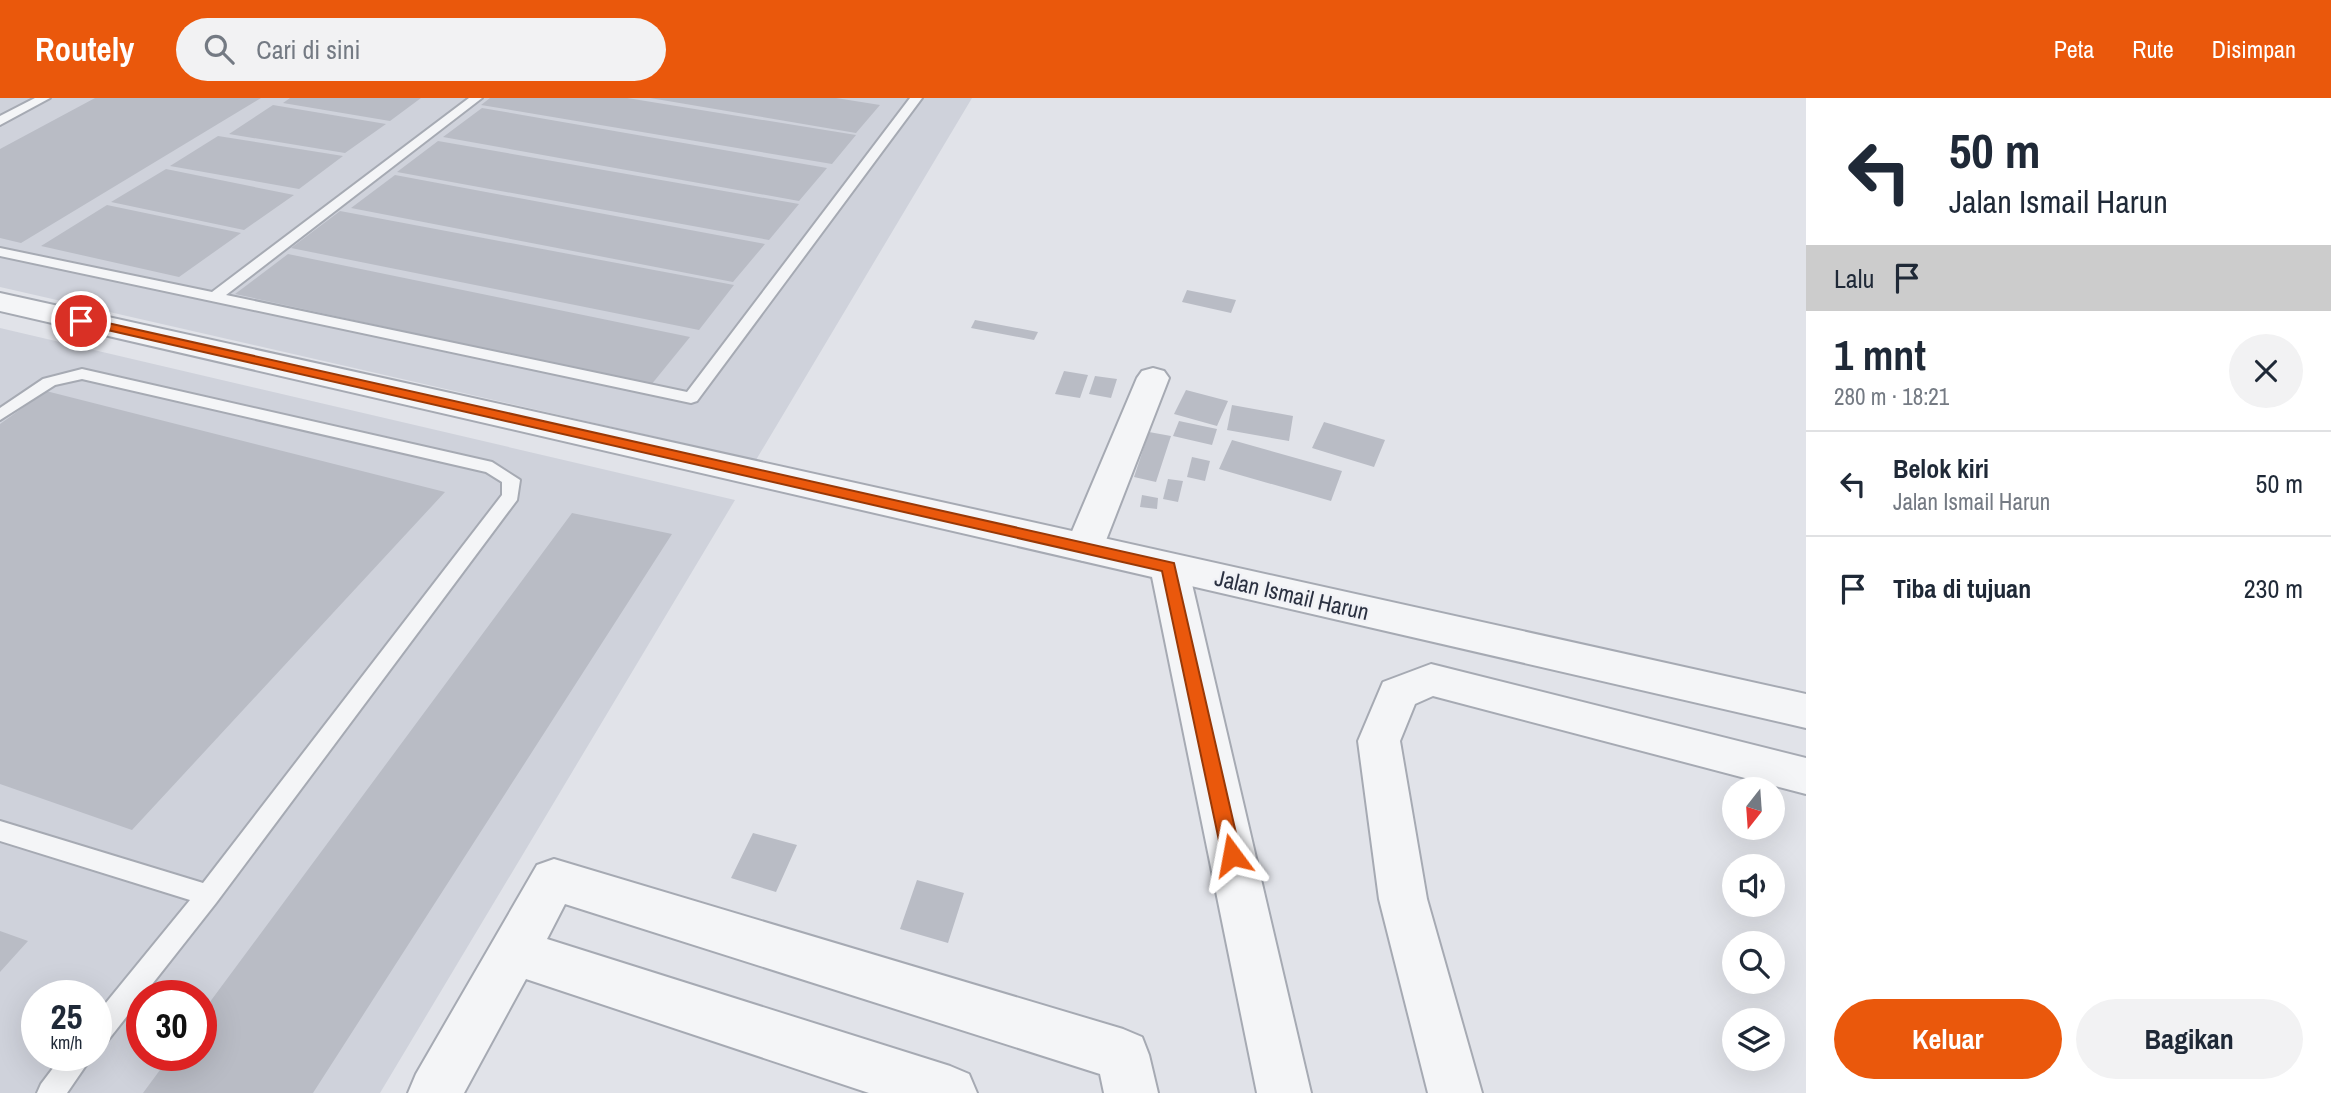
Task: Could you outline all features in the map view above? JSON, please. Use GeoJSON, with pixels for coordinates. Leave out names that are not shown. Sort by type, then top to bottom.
{"type":"FeatureCollection","features":[{"type":"Feature","properties":{"kind":"street","name":"Jalan Ismail Harun"},"geometry":{"type":"LineString","coordinates":[[0,302],[1806,711]]}},
{"type":"Feature","properties":{"kind":"street"},"geometry":{"type":"LineString","coordinates":[[1084,548],[1153,378]]}},
{"type":"Feature","properties":{"kind":"street"},"geometry":{"type":"LineString","coordinates":[[1169,567],[1284,1093]]}},
{"type":"Feature","properties":{"kind":"street"},"geometry":{"type":"LineString","coordinates":[[1455,1093],[1403,899],[1379,741],[1398,693],[1431,680],[1806,776]]}},
{"type":"Feature","properties":{"kind":"street"},"geometry":{"type":"LineString","coordinates":[[435,1093],[554,880],[1124,1055],[1131,1093]]}},
{"type":"Feature","properties":{"kind":"street"},"geometry":{"type":"LineString","coordinates":[[514,952],[950,1093]]}},
{"type":"Feature","properties":{"kind":"lane"},"geometry":{"type":"LineString","coordinates":[[0,121],[44,98]]}},
{"type":"Feature","properties":{"kind":"lane"},"geometry":{"type":"LineString","coordinates":[[215,297],[476,98]]}},
{"type":"Feature","properties":{"kind":"lane"},"geometry":{"type":"LineString","coordinates":[[0,252],[691,398],[916,98]]}},
{"type":"Feature","properties":{"kind":"lane"},"geometry":{"type":"LineString","coordinates":[[0,415],[49,382],[82,374],[492,468],[511,480],[511,496],[208,895],[112,1015]]}},
{"type":"Feature","properties":{"kind":"lane"},"geometry":{"type":"LineString","coordinates":[[0,831],[208,895]]}},
{"type":"Feature","properties":{"kind":"lane"},"geometry":{"type":"LineString","coordinates":[[50,1093],[67,1071]]}},
{"type":"Feature","properties":{"kind":"shaded area"},"geometry":{"type":"Polygon","coordinates":[[[0,98],[972,98],[756,460],[0,287],[0,98]]]}},
{"type":"Feature","properties":{"kind":"shaded area"},"geometry":{"type":"Polygon","coordinates":[[[0,328],[735,500],[380,1093],[0,1093],[0,328]]]}},
{"type":"Feature","properties":{"kind":"building"},"geometry":{"type":"Polygon","coordinates":[[[95,98],[261,98],[21,243],[0,238],[0,149],[95,98]]]}},
{"type":"Feature","properties":{"kind":"building"},"geometry":{"type":"Polygon","coordinates":[[[290,98],[421,98],[390,121],[283,103],[290,98]]]}},
{"type":"Feature","properties":{"kind":"building"},"geometry":{"type":"Polygon","coordinates":[[[490,98],[627,98],[856,135],[832,164],[481,105],[490,98]]]}},
{"type":"Feature","properties":{"kind":"building"},"geometry":{"type":"Polygon","coordinates":[[[650,98],[836,98],[880,105],[856,133],[650,98]]]}},
{"type":"Feature","properties":{"kind":"building"},"geometry":{"type":"Polygon","coordinates":[[[273,105],[386,124],[345,153],[229,134],[273,105]]]}},
{"type":"Feature","properties":{"kind":"building"},"geometry":{"type":"Polygon","coordinates":[[[482,108],[827,168],[799,201],[443,137],[482,108]]]}},
{"type":"Feature","properties":{"kind":"building"},"geometry":{"type":"Polygon","coordinates":[[[218,136],[343,156],[299,189],[170,166],[218,136]]]}},
{"type":"Feature","properties":{"kind":"building"},"geometry":{"type":"Polygon","coordinates":[[[438,141],[799,204],[769,240],[397,172],[438,141]]]}},
{"type":"Feature","properties":{"kind":"building"},"geometry":{"type":"Polygon","coordinates":[[[166,169],[294,195],[244,230],[111,202],[166,169]]]}},
{"type":"Feature","properties":{"kind":"building"},"geometry":{"type":"Polygon","coordinates":[[[395,175],[765,244],[733,282],[351,208],[395,175]]]}},
{"type":"Feature","properties":{"kind":"building"},"geometry":{"type":"Polygon","coordinates":[[[107,205],[241,233],[179,277],[41,246],[107,205]]]}},
{"type":"Feature","properties":{"kind":"building"},"geometry":{"type":"Polygon","coordinates":[[[340,211],[734,285],[699,330],[291,248],[340,211]]]}},
{"type":"Feature","properties":{"kind":"building"},"geometry":{"type":"Polygon","coordinates":[[[288,254],[690,337],[651,385],[235,294],[288,254]]]}},
{"type":"Feature","properties":{"kind":"building"},"geometry":{"type":"Polygon","coordinates":[[[1187,290],[1236,300],[1231,313],[1182,302],[1187,290]]]}},
{"type":"Feature","properties":{"kind":"building"},"geometry":{"type":"Polygon","coordinates":[[[975,320],[1038,332],[1034,340],[971,328],[975,320]]]}},
{"type":"Feature","properties":{"kind":"building"},"geometry":{"type":"Polygon","coordinates":[[[1064,371],[1088,375],[1080,398],[1055,394],[1064,371]]]}},
{"type":"Feature","properties":{"kind":"building"},"geometry":{"type":"Polygon","coordinates":[[[1095,376],[1117,379],[1111,398],[1089,394],[1095,376]]]}},
{"type":"Feature","properties":{"kind":"building"},"geometry":{"type":"Polygon","coordinates":[[[1186,390],[1228,401],[1217,426],[1174,414],[1186,390]]]}},
{"type":"Feature","properties":{"kind":"building"},"geometry":{"type":"Polygon","coordinates":[[[46,391],[445,492],[132,830],[0,784],[0,424],[46,391]]]}},
{"type":"Feature","properties":{"kind":"building"},"geometry":{"type":"Polygon","coordinates":[[[1232,405],[1293,416],[1289,441],[1227,430],[1232,405]]]}},
{"type":"Feature","properties":{"kind":"building"},"geometry":{"type":"Polygon","coordinates":[[[1179,421],[1217,429],[1212,445],[1173,436],[1179,421]]]}},
{"type":"Feature","properties":{"kind":"building"},"geometry":{"type":"Polygon","coordinates":[[[1324,422],[1385,440],[1374,467],[1312,448],[1324,422]]]}},
{"type":"Feature","properties":{"kind":"building"},"geometry":{"type":"Polygon","coordinates":[[[1149,432],[1171,436],[1156,482],[1134,477],[1149,432]]]}},
{"type":"Feature","properties":{"kind":"building"},"geometry":{"type":"Polygon","coordinates":[[[1232,440],[1342,471],[1331,501],[1219,469],[1232,440]]]}},
{"type":"Feature","properties":{"kind":"building"},"geometry":{"type":"Polygon","coordinates":[[[1192,457],[1210,461],[1205,481],[1187,477],[1192,457]]]}},
{"type":"Feature","properties":{"kind":"building"},"geometry":{"type":"Polygon","coordinates":[[[1168,479],[1183,481],[1178,502],[1163,499],[1168,479]]]}},
{"type":"Feature","properties":{"kind":"building"},"geometry":{"type":"Polygon","coordinates":[[[1142,495],[1158,498],[1157,509],[1140,507],[1142,495]]]}},
{"type":"Feature","properties":{"kind":"building"},"geometry":{"type":"Polygon","coordinates":[[[572,513],[672,534],[313,1093],[143,1093],[159,1071],[217,1071],[217,992],[572,513]]]}},
{"type":"Feature","properties":{"kind":"building"},"geometry":{"type":"Polygon","coordinates":[[[753,833],[797,845],[776,892],[731,878],[753,833]]]}},
{"type":"Feature","properties":{"kind":"building"},"geometry":{"type":"Polygon","coordinates":[[[917,880],[964,893],[948,943],[900,929],[917,880]]]}},
{"type":"Feature","properties":{"kind":"building"},"geometry":{"type":"Polygon","coordinates":[[[0,931],[28,941],[0,972],[0,931]]]}},
{"type":"Feature","properties":{"kind":"route"},"geometry":{"type":"LineString","coordinates":[[81,321],[1169,567],[1232,855]]}}]}
